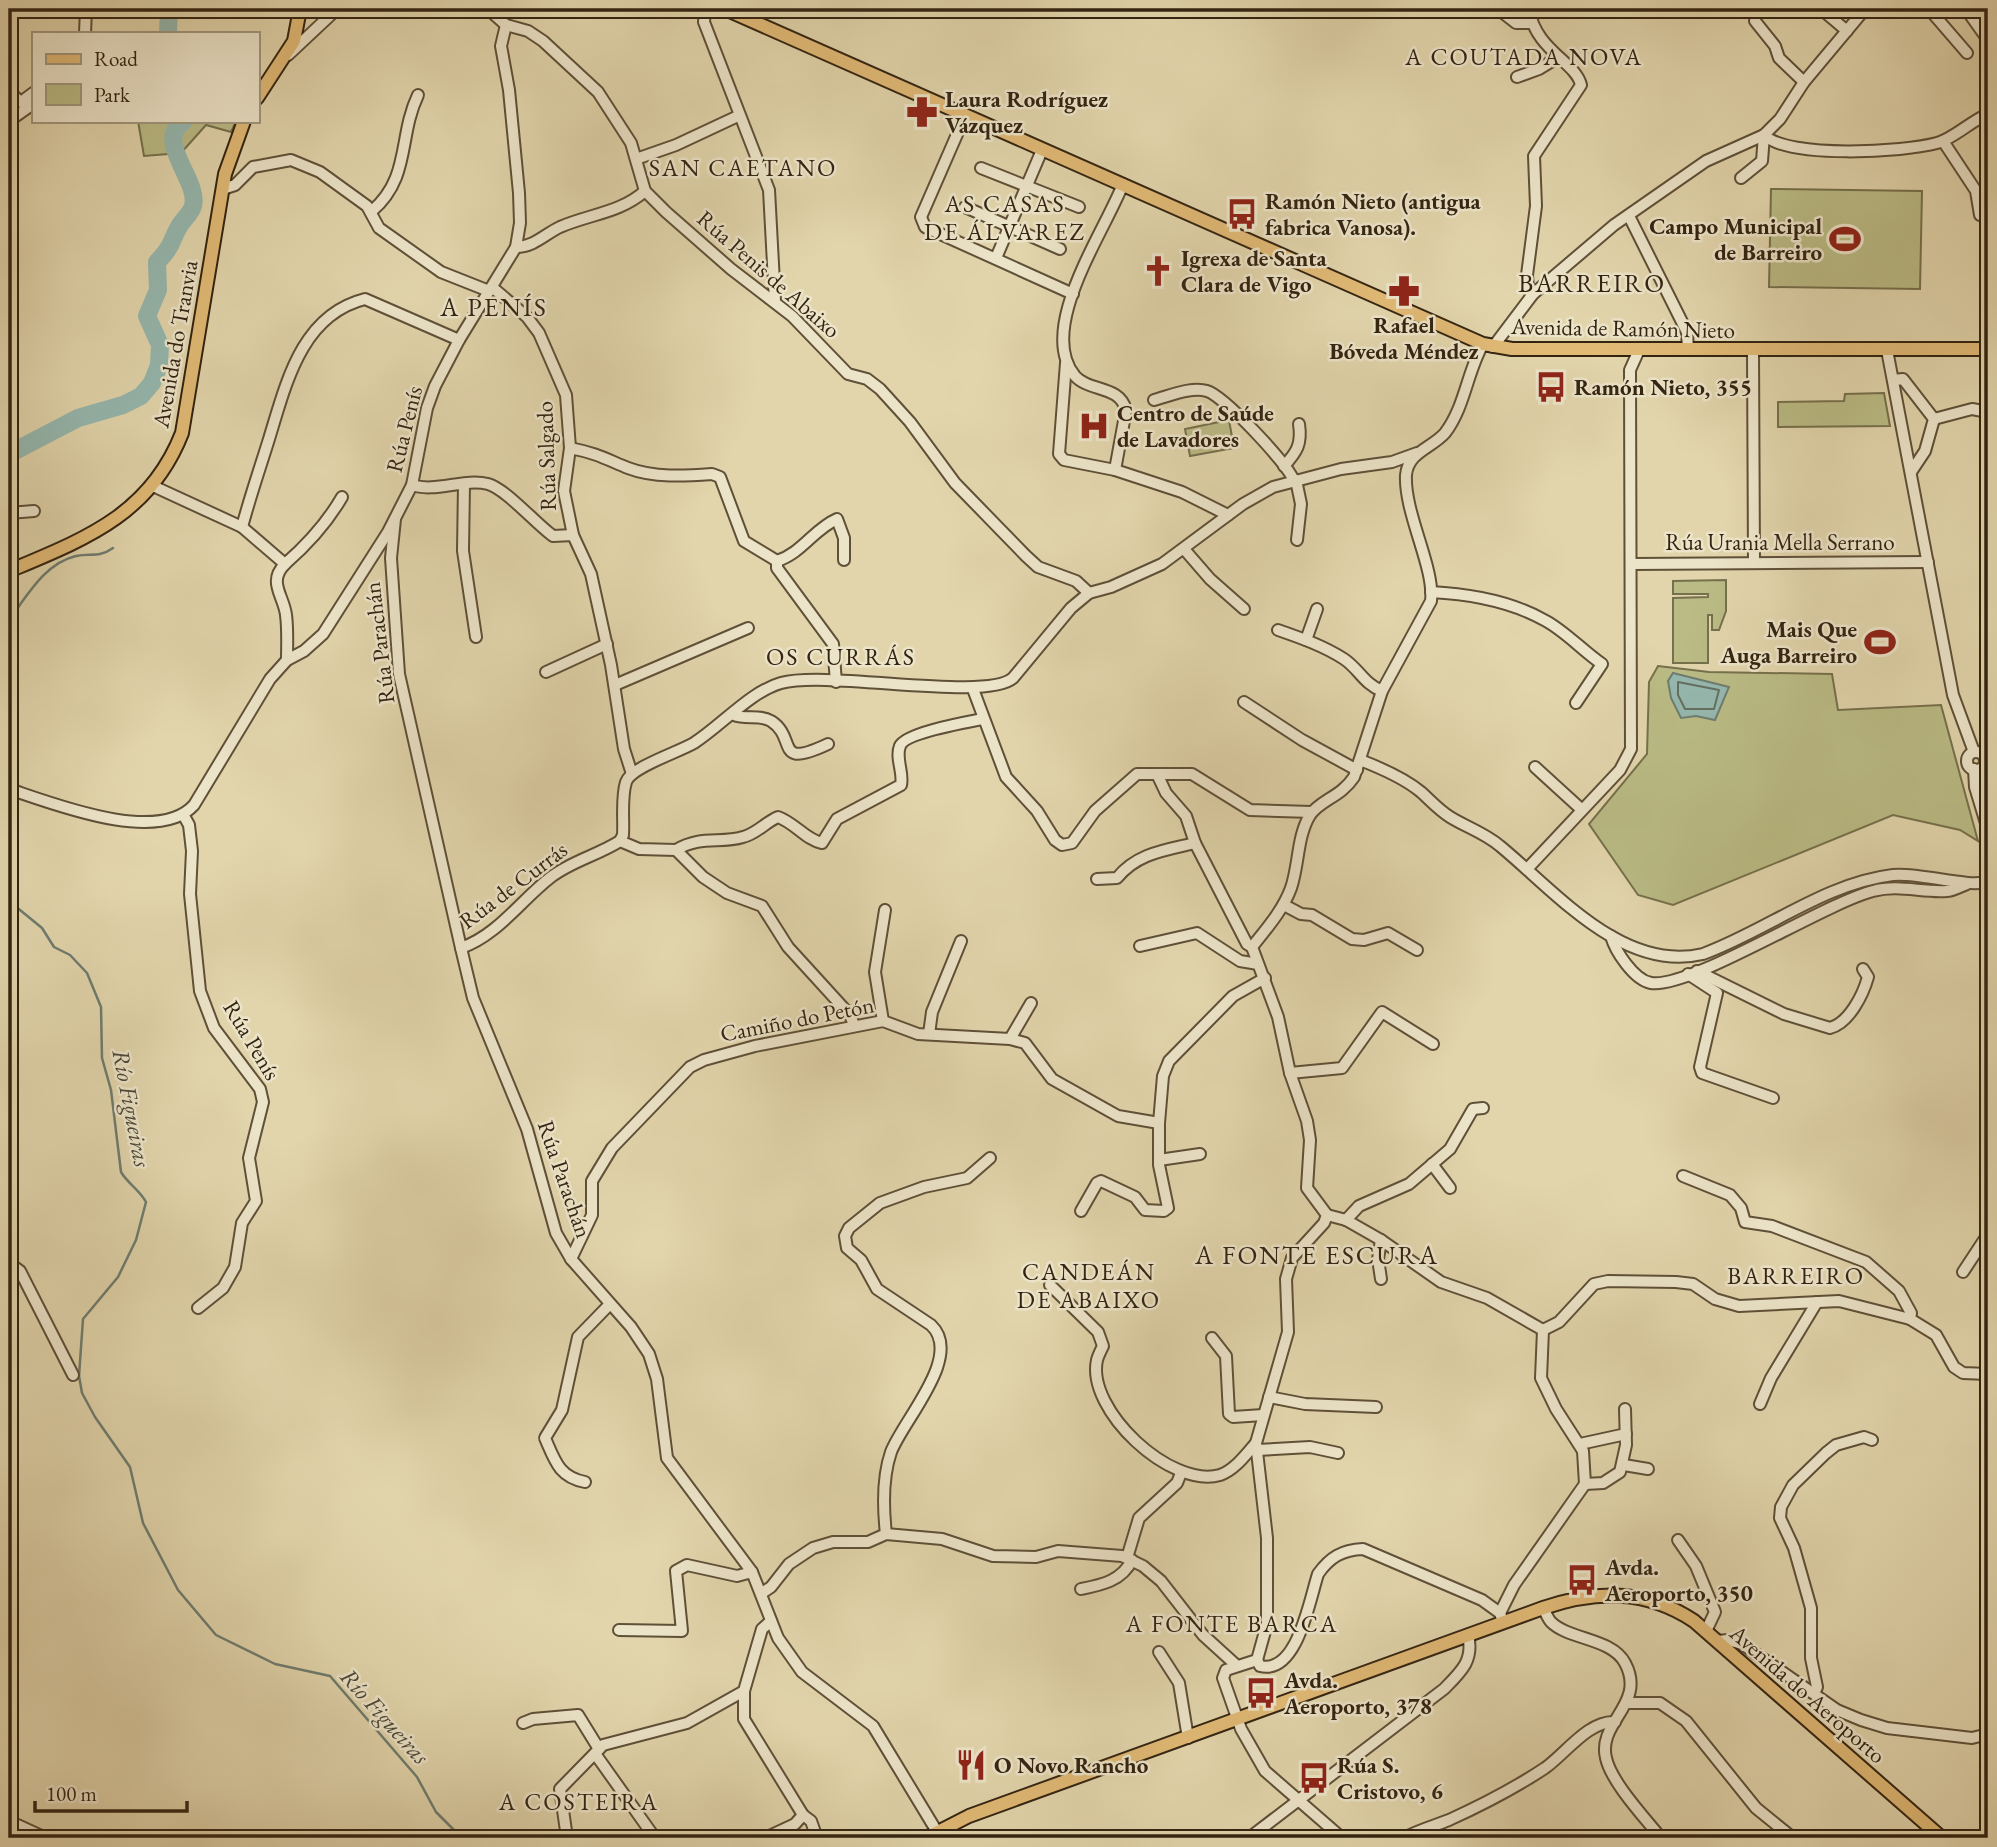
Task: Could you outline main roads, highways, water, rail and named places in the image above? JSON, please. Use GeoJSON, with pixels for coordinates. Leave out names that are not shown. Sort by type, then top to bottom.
{"type":"FeatureCollection","features":[{"type":"Feature","properties":{"kind":"main road"},"geometry":{"type":"LineString","coordinates":[[259,95],[286,56],[297,31],[300,9]]}},
{"type":"Feature","properties":{"kind":"main road","name":"Avenida de Ramón Nieto"},"geometry":{"type":"LineString","coordinates":[[725,9],[1488,345],[1639,350],[1988,349]]}},
{"type":"Feature","properties":{"kind":"main road","name":"Avenida do Tranvia"},"geometry":{"type":"LineString","coordinates":[[9,571],[119,517],[153,486],[167,469],[182,433],[223,190],[231,154],[244,122]]}},
{"type":"Feature","properties":{"kind":"main road","name":"Avenida do Aeroporto"},"geometry":{"type":"LineString","coordinates":[[931,1834],[969,1816],[1468,1635],[1502,1618],[1591,1595],[1631,1595],[1679,1611],[1706,1632],[1942,1838]]}},
{"type":"Feature","properties":{"kind":"water"},"geometry":{"type":"Polygon","coordinates":[[[1673,673],[1729,687],[1715,720],[1696,716],[1681,718],[1671,698],[1668,681],[1673,673]]]}},
{"type":"Feature","properties":{"kind":"waterway"},"geometry":{"type":"LineString","coordinates":[[168,32],[169,9]]}},
{"type":"Feature","properties":{"kind":"waterway"},"geometry":{"type":"LineString","coordinates":[[9,454],[78,418],[123,405],[141,396],[152,383],[159,365],[160,345],[147,316],[158,290],[157,262],[193,206],[190,185],[173,139],[176,129],[183,122]]}},
{"type":"Feature","properties":{"kind":"waterway","name":"Río Figueiras"},"geometry":{"type":"LineString","coordinates":[[9,620],[30,591],[55,566],[76,556],[99,554],[113,548]]}},
{"type":"Feature","properties":{"kind":"waterway","name":"Río Figueiras"},"geometry":{"type":"LineString","coordinates":[[9,901],[42,928],[54,947],[70,955],[87,973],[101,1007],[102,1058],[111,1090],[121,1172],[146,1202],[136,1240],[118,1277],[83,1319],[79,1376],[82,1393],[95,1417],[130,1467],[143,1523],[178,1590],[216,1635],[275,1664],[330,1676],[417,1777],[436,1812],[462,1838]]}},
{"type":"Feature","properties":{"kind":"place","name":"Laura Rodríguez Vázquez"},"geometry":{"type":"Point","coordinates":[922,112]}},
{"type":"Feature","properties":{"kind":"place","name":"Ramón Nieto (antigua fabrica Vanosa)."},"geometry":{"type":"Point","coordinates":[1242,214]}},
{"type":"Feature","properties":{"kind":"place","name":"Campo Municipal de Barreiro"},"geometry":{"type":"Point","coordinates":[1845,239]}},
{"type":"Feature","properties":{"kind":"place","name":"Igrexa de Santa Clara de Vigo"},"geometry":{"type":"Point","coordinates":[1158,271]}},
{"type":"Feature","properties":{"kind":"place","name":"Rafael Bóveda Méndez"},"geometry":{"type":"Point","coordinates":[1404,291]}},
{"type":"Feature","properties":{"kind":"place","name":"Ramón Nieto, 355"},"geometry":{"type":"Point","coordinates":[1551,387]}},
{"type":"Feature","properties":{"kind":"place","name":"Centro de Saúde de Lavadores"},"geometry":{"type":"Point","coordinates":[1094,426]}},
{"type":"Feature","properties":{"kind":"place","name":"Mais Que Auga Barreiro"},"geometry":{"type":"Point","coordinates":[1880,642]}},
{"type":"Feature","properties":{"kind":"place","name":"Avda. Aeroporto, 350"},"geometry":{"type":"Point","coordinates":[1582,1580]}},
{"type":"Feature","properties":{"kind":"place","name":"Avda. Aeroporto, 378"},"geometry":{"type":"Point","coordinates":[1261,1693]}},
{"type":"Feature","properties":{"kind":"place","name":"O Novo Rancho"},"geometry":{"type":"Point","coordinates":[971,1765]}},
{"type":"Feature","properties":{"kind":"place","name":"Rúa S. Cristovo, 6"},"geometry":{"type":"Point","coordinates":[1314,1778]}},
{"type":"Feature","properties":{"kind":"district","name":"A COUTADA NOVA"},"geometry":{"type":"Point","coordinates":[1524,56]}},
{"type":"Feature","properties":{"kind":"district","name":"SAN CAETANO"},"geometry":{"type":"Point","coordinates":[743,167]}},
{"type":"Feature","properties":{"kind":"district","name":"AS CASAS DE ÁLVAREZ"},"geometry":{"type":"Point","coordinates":[1005,217]}},
{"type":"Feature","properties":{"kind":"district","name":"BARREIRO"},"geometry":{"type":"Point","coordinates":[1592,283]}},
{"type":"Feature","properties":{"kind":"district","name":"A PENÍS"},"geometry":{"type":"Point","coordinates":[494,307]}},
{"type":"Feature","properties":{"kind":"district","name":"OS CURRÁS"},"geometry":{"type":"Point","coordinates":[841,656]}},
{"type":"Feature","properties":{"kind":"district","name":"A FONTE ESCURA"},"geometry":{"type":"Point","coordinates":[1317,1255]}},
{"type":"Feature","properties":{"kind":"district","name":"BARREIRO"},"geometry":{"type":"Point","coordinates":[1796,1275]}},
{"type":"Feature","properties":{"kind":"district","name":"CANDEÁN DE ABAIXO"},"geometry":{"type":"Point","coordinates":[1089,1285]}},
{"type":"Feature","properties":{"kind":"district","name":"A FONTE BARCA"},"geometry":{"type":"Point","coordinates":[1232,1623]}},
{"type":"Feature","properties":{"kind":"district","name":"A COSTEIRA"},"geometry":{"type":"Point","coordinates":[579,1801]}}]}
